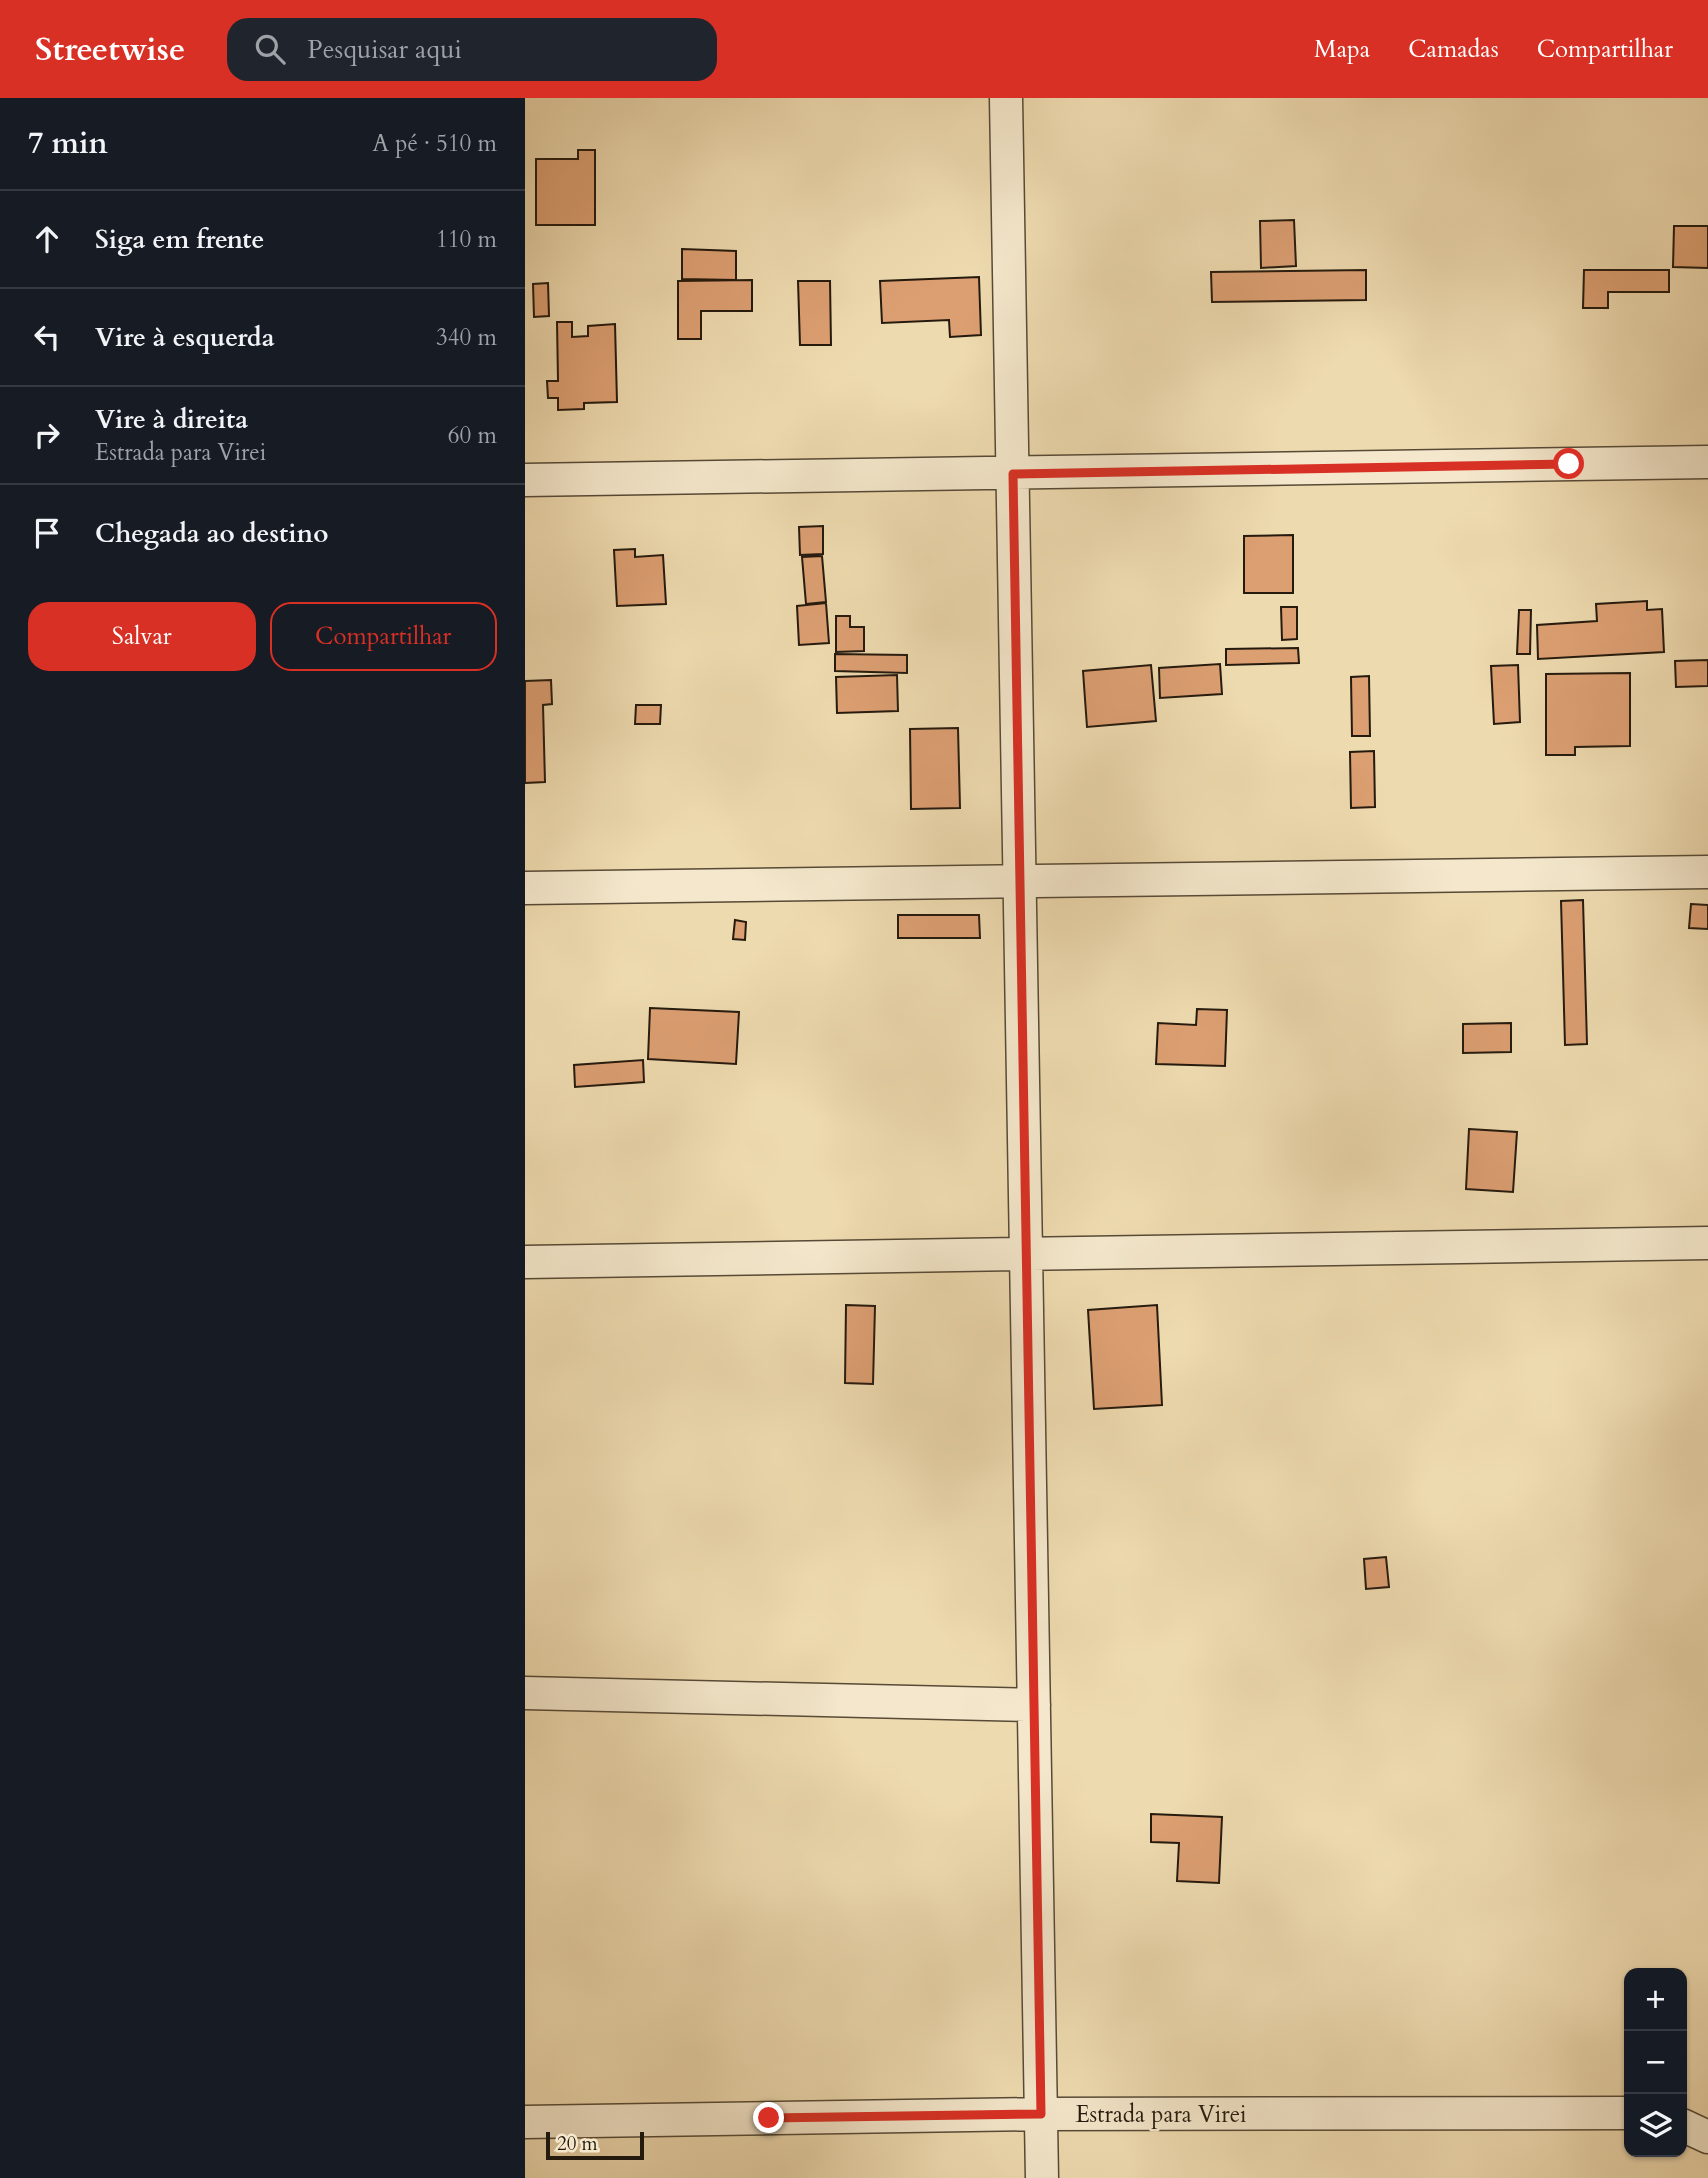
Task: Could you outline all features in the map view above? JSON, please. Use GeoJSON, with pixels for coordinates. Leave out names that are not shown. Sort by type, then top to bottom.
{"type":"FeatureCollection","features":[{"type":"Feature","properties":{"kind":"street"},"geometry":{"type":"LineString","coordinates":[[1006,98],[1042,2178]]}},
{"type":"Feature","properties":{"kind":"street"},"geometry":{"type":"LineString","coordinates":[[525,480],[1708,462]]}},
{"type":"Feature","properties":{"kind":"street"},"geometry":{"type":"LineString","coordinates":[[525,888],[1708,872]]}},
{"type":"Feature","properties":{"kind":"street"},"geometry":{"type":"LineString","coordinates":[[525,1262],[1708,1242]]}},
{"type":"Feature","properties":{"kind":"street"},"geometry":{"type":"LineString","coordinates":[[525,1693],[1034,1705]]}},
{"type":"Feature","properties":{"kind":"street"},"geometry":{"type":"LineString","coordinates":[[1687,2112],[1708,2112]]}},
{"type":"Feature","properties":{"kind":"street","name":"Estrada para Virei"},"geometry":{"type":"LineString","coordinates":[[525,2122],[1041,2114],[1624,2113]]}},
{"type":"Feature","properties":{"kind":"street"},"geometry":{"type":"LineString","coordinates":[[1687,2127],[1708,2137]]}},
{"type":"Feature","properties":{"kind":"building"},"geometry":{"type":"Polygon","coordinates":[[[578,150],[595,150],[595,225],[536,225],[536,159],[578,159],[578,150]]]}},
{"type":"Feature","properties":{"kind":"building"},"geometry":{"type":"Polygon","coordinates":[[[1294,220],[1296,266],[1261,268],[1260,221],[1294,220]]]}},
{"type":"Feature","properties":{"kind":"building"},"geometry":{"type":"Polygon","coordinates":[[[1674,226],[1708,226],[1708,268],[1673,267],[1674,226]]]}},
{"type":"Feature","properties":{"kind":"building"},"geometry":{"type":"Polygon","coordinates":[[[682,249],[736,251],[736,280],[682,279],[682,249]]]}},
{"type":"Feature","properties":{"kind":"building"},"geometry":{"type":"Polygon","coordinates":[[[1366,270],[1366,300],[1212,302],[1211,272],[1366,270]]]}},
{"type":"Feature","properties":{"kind":"building"},"geometry":{"type":"Polygon","coordinates":[[[1584,270],[1669,270],[1669,292],[1608,292],[1608,308],[1583,308],[1584,270]]]}},
{"type":"Feature","properties":{"kind":"building"},"geometry":{"type":"Polygon","coordinates":[[[979,277],[981,335],[950,337],[949,320],[882,323],[880,281],[979,277]]]}},
{"type":"Feature","properties":{"kind":"building"},"geometry":{"type":"Polygon","coordinates":[[[752,280],[752,311],[701,311],[701,339],[678,339],[678,281],[752,280]]]}},
{"type":"Feature","properties":{"kind":"building"},"geometry":{"type":"Polygon","coordinates":[[[798,281],[830,281],[831,345],[800,345],[798,281]]]}},
{"type":"Feature","properties":{"kind":"building"},"geometry":{"type":"Polygon","coordinates":[[[548,283],[549,316],[534,317],[533,284],[548,283]]]}},
{"type":"Feature","properties":{"kind":"building"},"geometry":{"type":"Polygon","coordinates":[[[557,322],[572,322],[572,337],[588,336],[588,326],[615,324],[617,402],[584,403],[584,409],[558,410],[558,398],[548,398],[547,381],[558,381],[557,322]]]}},
{"type":"Feature","properties":{"kind":"building"},"geometry":{"type":"Polygon","coordinates":[[[823,526],[823,554],[800,555],[799,527],[823,526]]]}},
{"type":"Feature","properties":{"kind":"building"},"geometry":{"type":"Polygon","coordinates":[[[1293,535],[1293,593],[1244,593],[1244,536],[1293,535]]]}},
{"type":"Feature","properties":{"kind":"building"},"geometry":{"type":"Polygon","coordinates":[[[635,549],[635,557],[663,555],[666,604],[617,606],[614,550],[635,549]]]}},
{"type":"Feature","properties":{"kind":"building"},"geometry":{"type":"Polygon","coordinates":[[[822,556],[826,602],[806,604],[802,557],[822,556]]]}},
{"type":"Feature","properties":{"kind":"building"},"geometry":{"type":"Polygon","coordinates":[[[1647,601],[1647,610],[1662,609],[1664,652],[1538,659],[1537,625],[1597,621],[1596,604],[1647,601]]]}},
{"type":"Feature","properties":{"kind":"building"},"geometry":{"type":"Polygon","coordinates":[[[826,603],[829,643],[799,645],[797,606],[826,603]]]}},
{"type":"Feature","properties":{"kind":"building"},"geometry":{"type":"Polygon","coordinates":[[[1281,607],[1297,607],[1297,639],[1282,640],[1281,607]]]}},
{"type":"Feature","properties":{"kind":"building"},"geometry":{"type":"Polygon","coordinates":[[[1519,610],[1531,610],[1530,654],[1517,654],[1519,610]]]}},
{"type":"Feature","properties":{"kind":"building"},"geometry":{"type":"Polygon","coordinates":[[[836,616],[850,616],[850,627],[864,627],[864,651],[836,652],[836,616]]]}},
{"type":"Feature","properties":{"kind":"building"},"geometry":{"type":"Polygon","coordinates":[[[1298,648],[1299,663],[1226,665],[1226,649],[1298,648]]]}},
{"type":"Feature","properties":{"kind":"building"},"geometry":{"type":"Polygon","coordinates":[[[835,654],[907,655],[907,673],[835,671],[835,654]]]}},
{"type":"Feature","properties":{"kind":"building"},"geometry":{"type":"Polygon","coordinates":[[[1708,660],[1708,686],[1676,687],[1675,661],[1708,660]]]}},
{"type":"Feature","properties":{"kind":"building"},"geometry":{"type":"Polygon","coordinates":[[[1220,664],[1222,694],[1160,698],[1159,668],[1220,664]]]}},
{"type":"Feature","properties":{"kind":"building"},"geometry":{"type":"Polygon","coordinates":[[[1151,665],[1156,721],[1087,727],[1083,671],[1151,665]]]}},
{"type":"Feature","properties":{"kind":"building"},"geometry":{"type":"Polygon","coordinates":[[[1518,665],[1520,722],[1494,724],[1491,666],[1518,665]]]}},
{"type":"Feature","properties":{"kind":"building"},"geometry":{"type":"Polygon","coordinates":[[[1630,673],[1630,746],[1575,747],[1575,755],[1546,755],[1546,674],[1630,673]]]}},
{"type":"Feature","properties":{"kind":"building"},"geometry":{"type":"Polygon","coordinates":[[[897,675],[898,711],[837,713],[836,677],[897,675]]]}},
{"type":"Feature","properties":{"kind":"building"},"geometry":{"type":"Polygon","coordinates":[[[1369,676],[1370,736],[1352,736],[1351,677],[1369,676]]]}},
{"type":"Feature","properties":{"kind":"building"},"geometry":{"type":"Polygon","coordinates":[[[551,680],[552,704],[543,705],[545,782],[525,783],[525,681],[551,680]]]}},
{"type":"Feature","properties":{"kind":"building"},"geometry":{"type":"Polygon","coordinates":[[[636,705],[661,705],[660,724],[635,724],[636,705]]]}},
{"type":"Feature","properties":{"kind":"building"},"geometry":{"type":"Polygon","coordinates":[[[958,728],[960,808],[911,809],[910,729],[958,728]]]}},
{"type":"Feature","properties":{"kind":"building"},"geometry":{"type":"Polygon","coordinates":[[[1374,751],[1375,807],[1351,808],[1350,752],[1374,751]]]}},
{"type":"Feature","properties":{"kind":"building"},"geometry":{"type":"Polygon","coordinates":[[[1583,900],[1587,1044],[1565,1045],[1561,901],[1583,900]]]}},
{"type":"Feature","properties":{"kind":"building"},"geometry":{"type":"Polygon","coordinates":[[[1691,904],[1708,905],[1708,929],[1689,928],[1691,904]]]}},
{"type":"Feature","properties":{"kind":"building"},"geometry":{"type":"Polygon","coordinates":[[[898,915],[979,915],[980,938],[898,938],[898,915]]]}},
{"type":"Feature","properties":{"kind":"building"},"geometry":{"type":"Polygon","coordinates":[[[735,920],[746,922],[745,940],[733,939],[735,920]]]}},
{"type":"Feature","properties":{"kind":"building"},"geometry":{"type":"Polygon","coordinates":[[[650,1008],[739,1012],[736,1064],[648,1059],[650,1008]]]}},
{"type":"Feature","properties":{"kind":"building"},"geometry":{"type":"Polygon","coordinates":[[[1197,1009],[1227,1010],[1225,1066],[1156,1064],[1158,1023],[1196,1025],[1197,1009]]]}},
{"type":"Feature","properties":{"kind":"building"},"geometry":{"type":"Polygon","coordinates":[[[1511,1023],[1511,1052],[1463,1053],[1463,1024],[1511,1023]]]}},
{"type":"Feature","properties":{"kind":"building"},"geometry":{"type":"Polygon","coordinates":[[[643,1060],[644,1082],[575,1087],[574,1065],[643,1060]]]}},
{"type":"Feature","properties":{"kind":"building"},"geometry":{"type":"Polygon","coordinates":[[[1469,1129],[1517,1132],[1513,1192],[1466,1189],[1469,1129]]]}},
{"type":"Feature","properties":{"kind":"building"},"geometry":{"type":"Polygon","coordinates":[[[846,1305],[875,1306],[873,1384],[845,1383],[846,1305]]]}},
{"type":"Feature","properties":{"kind":"building"},"geometry":{"type":"Polygon","coordinates":[[[1157,1305],[1162,1405],[1094,1409],[1088,1310],[1157,1305]]]}},
{"type":"Feature","properties":{"kind":"building"},"geometry":{"type":"Polygon","coordinates":[[[1386,1557],[1389,1587],[1366,1589],[1364,1559],[1386,1557]]]}},
{"type":"Feature","properties":{"kind":"building"},"geometry":{"type":"Polygon","coordinates":[[[1151,1814],[1222,1817],[1219,1883],[1177,1881],[1179,1843],[1151,1842],[1151,1814]]]}},
{"type":"Feature","properties":{"kind":"route"},"geometry":{"type":"LineString","coordinates":[[769,2118],[1041,2114],[1013,474],[1569,464]]}}]}
